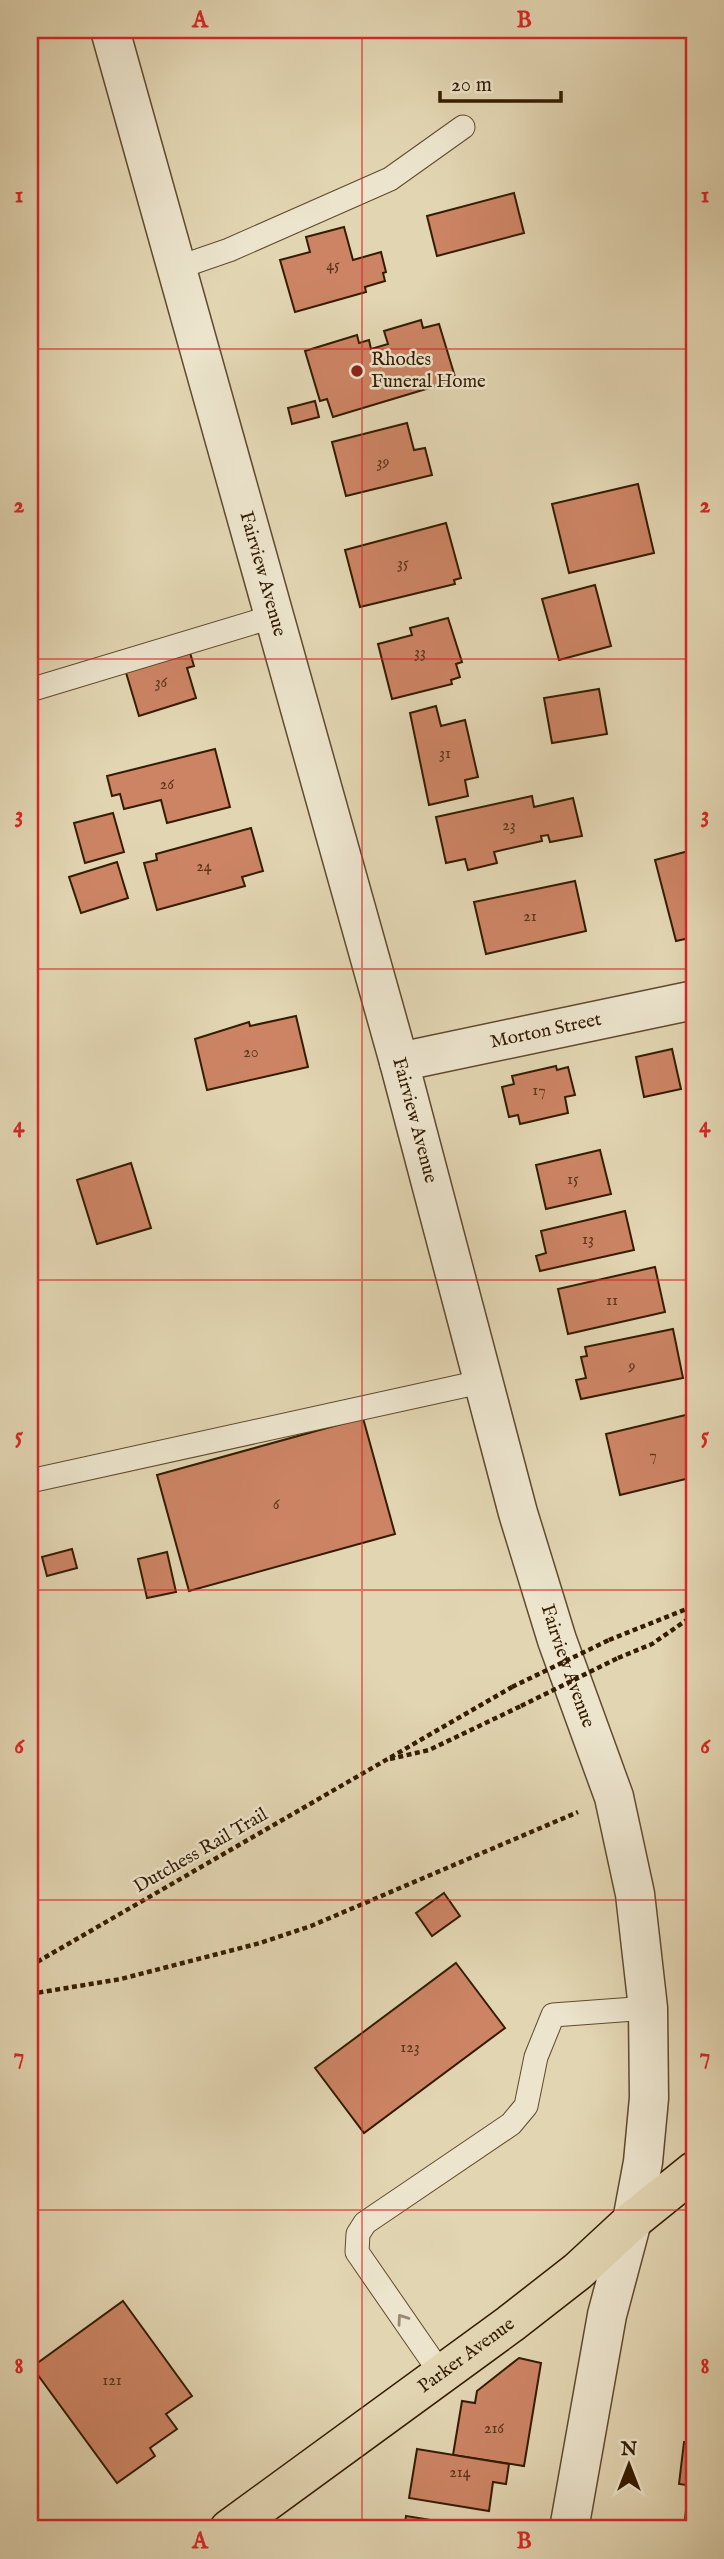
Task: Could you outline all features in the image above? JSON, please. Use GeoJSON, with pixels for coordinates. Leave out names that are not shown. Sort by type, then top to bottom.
{"type":"FeatureCollection","features":[{"type":"Feature","properties":{"kind":"main road","name":"Parker Avenue"},"geometry":{"type":"LineString","coordinates":[[229,2529],[442,2375],[578,2272],[632,2221],[694,2171]]}},
{"type":"Feature","properties":{"kind":"street","name":"Fairview Avenue"},"geometry":{"type":"LineString","coordinates":[[110,30],[399,1062],[539,1582],[614,1797],[635,1894],[648,2008],[649,2098],[643,2162],[632,2221],[607,2315],[569,2529]]}},
{"type":"Feature","properties":{"kind":"street","name":"Morton Street"},"geometry":{"type":"LineString","coordinates":[[399,1062],[694,1000]]}},
{"type":"Feature","properties":{"kind":"lane"},"geometry":{"type":"LineString","coordinates":[[177,268],[229,250],[390,179],[463,127]]}},
{"type":"Feature","properties":{"kind":"lane"},"geometry":{"type":"LineString","coordinates":[[30,690],[275,616]]}},
{"type":"Feature","properties":{"kind":"lane"},"geometry":{"type":"LineString","coordinates":[[30,1481],[485,1381]]}},
{"type":"Feature","properties":{"kind":"lane"},"geometry":{"type":"LineString","coordinates":[[442,2375],[357,2252],[358,2234],[365,2223],[511,2124],[526,2106],[536,2057],[553,2015],[648,2008]]}},
{"type":"Feature","properties":{"kind":"path","name":"Dutchess Rail Trail"},"geometry":{"type":"LineString","coordinates":[[30,1966],[512,1687],[609,1640],[694,1606]]}},
{"type":"Feature","properties":{"kind":"path","name":"Dutchess Rail Trail"},"geometry":{"type":"LineString","coordinates":[[386,1760],[429,1750],[652,1644],[694,1615]]}},
{"type":"Feature","properties":{"kind":"path"},"geometry":{"type":"LineString","coordinates":[[30,1994],[121,1979],[260,1943],[311,1926],[614,1797]]}},
{"type":"Feature","properties":{"kind":"building"},"geometry":{"type":"Polygon","coordinates":[[[514,193],[524,233],[437,256],[427,216],[514,193]]]}},
{"type":"Feature","properties":{"kind":"building"},"geometry":{"type":"Polygon","coordinates":[[[344,227],[353,260],[381,252],[386,272],[383,273],[385,281],[365,287],[366,292],[295,312],[280,260],[310,252],[306,237],[344,227]]]}},
{"type":"Feature","properties":{"kind":"building"},"geometry":{"type":"Polygon","coordinates":[[[421,320],[423,328],[439,324],[456,380],[333,417],[327,399],[320,401],[305,351],[357,335],[359,343],[369,340],[371,349],[388,344],[384,331],[421,320]]]}},
{"type":"Feature","properties":{"kind":"building"},"geometry":{"type":"Polygon","coordinates":[[[315,401],[319,417],[292,424],[288,408],[315,401]]]}},
{"type":"Feature","properties":{"kind":"building"},"geometry":{"type":"Polygon","coordinates":[[[407,423],[414,450],[425,448],[432,475],[346,496],[332,442],[407,423]]]}},
{"type":"Feature","properties":{"kind":"building"},"geometry":{"type":"Polygon","coordinates":[[[638,484],[654,553],[569,573],[552,504],[638,484]]]}},
{"type":"Feature","properties":{"kind":"building"},"geometry":{"type":"Polygon","coordinates":[[[446,523],[461,578],[454,580],[455,584],[360,607],[345,550],[446,523]]]}},
{"type":"Feature","properties":{"kind":"building"},"geometry":{"type":"Polygon","coordinates":[[[595,585],[611,646],[559,660],[542,599],[595,585]]]}},
{"type":"Feature","properties":{"kind":"building"},"geometry":{"type":"Polygon","coordinates":[[[448,618],[462,662],[456,664],[460,677],[451,680],[452,684],[392,699],[378,644],[412,635],[410,628],[448,618]]]}},
{"type":"Feature","properties":{"kind":"building"},"geometry":{"type":"Polygon","coordinates":[[[188,646],[194,666],[187,668],[196,698],[139,716],[124,666],[188,646]]]}},
{"type":"Feature","properties":{"kind":"building"},"geometry":{"type":"Polygon","coordinates":[[[599,689],[607,734],[552,743],[544,698],[599,689]]]}},
{"type":"Feature","properties":{"kind":"building"},"geometry":{"type":"Polygon","coordinates":[[[436,706],[441,726],[465,720],[478,777],[465,780],[468,796],[429,805],[410,713],[436,706]]]}},
{"type":"Feature","properties":{"kind":"building"},"geometry":{"type":"Polygon","coordinates":[[[215,749],[230,807],[167,823],[161,800],[124,809],[120,794],[112,796],[107,776],[215,749]]]}},
{"type":"Feature","properties":{"kind":"building"},"geometry":{"type":"Polygon","coordinates":[[[532,796],[534,807],[573,798],[582,836],[550,842],[548,835],[541,836],[542,841],[494,852],[497,863],[468,870],[465,859],[446,863],[436,817],[532,796]]]}},
{"type":"Feature","properties":{"kind":"building"},"geometry":{"type":"Polygon","coordinates":[[[113,813],[124,852],[85,863],[74,823],[113,813]]]}},
{"type":"Feature","properties":{"kind":"building"},"geometry":{"type":"Polygon","coordinates":[[[251,828],[263,871],[242,877],[245,886],[157,910],[144,863],[157,860],[156,854],[251,828]]]}},
{"type":"Feature","properties":{"kind":"building"},"geometry":{"type":"Polygon","coordinates":[[[692,850],[694,937],[676,941],[655,860],[692,850]]]}},
{"type":"Feature","properties":{"kind":"building"},"geometry":{"type":"Polygon","coordinates":[[[117,862],[128,898],[81,913],[69,877],[117,862]]]}},
{"type":"Feature","properties":{"kind":"building"},"geometry":{"type":"Polygon","coordinates":[[[575,881],[586,931],[486,954],[474,902],[575,881]]]}},
{"type":"Feature","properties":{"kind":"building"},"geometry":{"type":"Polygon","coordinates":[[[296,1016],[308,1067],[207,1090],[195,1039],[249,1022],[250,1026],[296,1016]]]}},
{"type":"Feature","properties":{"kind":"building"},"geometry":{"type":"Polygon","coordinates":[[[672,1049],[681,1089],[644,1097],[636,1057],[672,1049]]]}},
{"type":"Feature","properties":{"kind":"building"},"geometry":{"type":"Polygon","coordinates":[[[556,1066],[557,1070],[568,1067],[575,1095],[565,1097],[568,1113],[520,1124],[518,1115],[509,1117],[502,1087],[514,1084],[512,1076],[556,1066]]]}},
{"type":"Feature","properties":{"kind":"building"},"geometry":{"type":"Polygon","coordinates":[[[600,1150],[611,1194],[546,1209],[536,1165],[600,1150]]]}},
{"type":"Feature","properties":{"kind":"building"},"geometry":{"type":"Polygon","coordinates":[[[131,1163],[151,1228],[97,1244],[77,1180],[131,1163]]]}},
{"type":"Feature","properties":{"kind":"building"},"geometry":{"type":"Polygon","coordinates":[[[625,1211],[634,1250],[540,1271],[536,1256],[546,1253],[541,1231],[625,1211]]]}},
{"type":"Feature","properties":{"kind":"building"},"geometry":{"type":"Polygon","coordinates":[[[655,1267],[665,1312],[568,1334],[558,1289],[655,1267]]]}},
{"type":"Feature","properties":{"kind":"building"},"geometry":{"type":"Polygon","coordinates":[[[673,1329],[683,1378],[581,1399],[576,1380],[586,1378],[581,1357],[587,1356],[585,1347],[673,1329]]]}},
{"type":"Feature","properties":{"kind":"building"},"geometry":{"type":"Polygon","coordinates":[[[694,1413],[694,1477],[620,1495],[606,1434],[694,1413]]]}},
{"type":"Feature","properties":{"kind":"building"},"geometry":{"type":"Polygon","coordinates":[[[363,1418],[395,1534],[189,1591],[157,1475],[363,1418]]]}},
{"type":"Feature","properties":{"kind":"building"},"geometry":{"type":"Polygon","coordinates":[[[72,1549],[77,1568],[47,1576],[42,1557],[72,1549]]]}},
{"type":"Feature","properties":{"kind":"building"},"geometry":{"type":"Polygon","coordinates":[[[167,1552],[176,1592],[147,1598],[138,1559],[167,1552]]]}},
{"type":"Feature","properties":{"kind":"building"},"geometry":{"type":"Polygon","coordinates":[[[444,1893],[460,1916],[432,1936],[416,1913],[444,1893]]]}},
{"type":"Feature","properties":{"kind":"building"},"geometry":{"type":"Polygon","coordinates":[[[456,1963],[505,2028],[364,2133],[315,2068],[456,1963]]]}},
{"type":"Feature","properties":{"kind":"building"},"geometry":{"type":"Polygon","coordinates":[[[123,2301],[192,2396],[166,2414],[177,2429],[150,2448],[155,2456],[117,2483],[32,2367],[123,2301]]]}},
{"type":"Feature","properties":{"kind":"building"},"geometry":{"type":"Polygon","coordinates":[[[519,2358],[541,2363],[524,2466],[453,2455],[462,2401],[475,2403],[477,2391],[519,2358]]]}},
{"type":"Feature","properties":{"kind":"building"},"geometry":{"type":"Polygon","coordinates":[[[684,2442],[694,2443],[694,2486],[679,2484],[684,2442]]]}},
{"type":"Feature","properties":{"kind":"building"},"geometry":{"type":"Polygon","coordinates":[[[417,2449],[509,2464],[506,2484],[493,2482],[489,2511],[409,2498],[417,2449]]]}},
{"type":"Feature","properties":{"kind":"building"},"geometry":{"type":"Polygon","coordinates":[[[686,2510],[694,2511],[694,2529],[684,2529],[686,2510]]]}},
{"type":"Feature","properties":{"kind":"building"},"geometry":{"type":"Polygon","coordinates":[[[406,2516],[486,2529],[404,2529],[406,2516]]]}},
{"type":"Feature","properties":{"kind":"place","name":"Rhodes Funeral Home"},"geometry":{"type":"Point","coordinates":[357,371]}}]}
